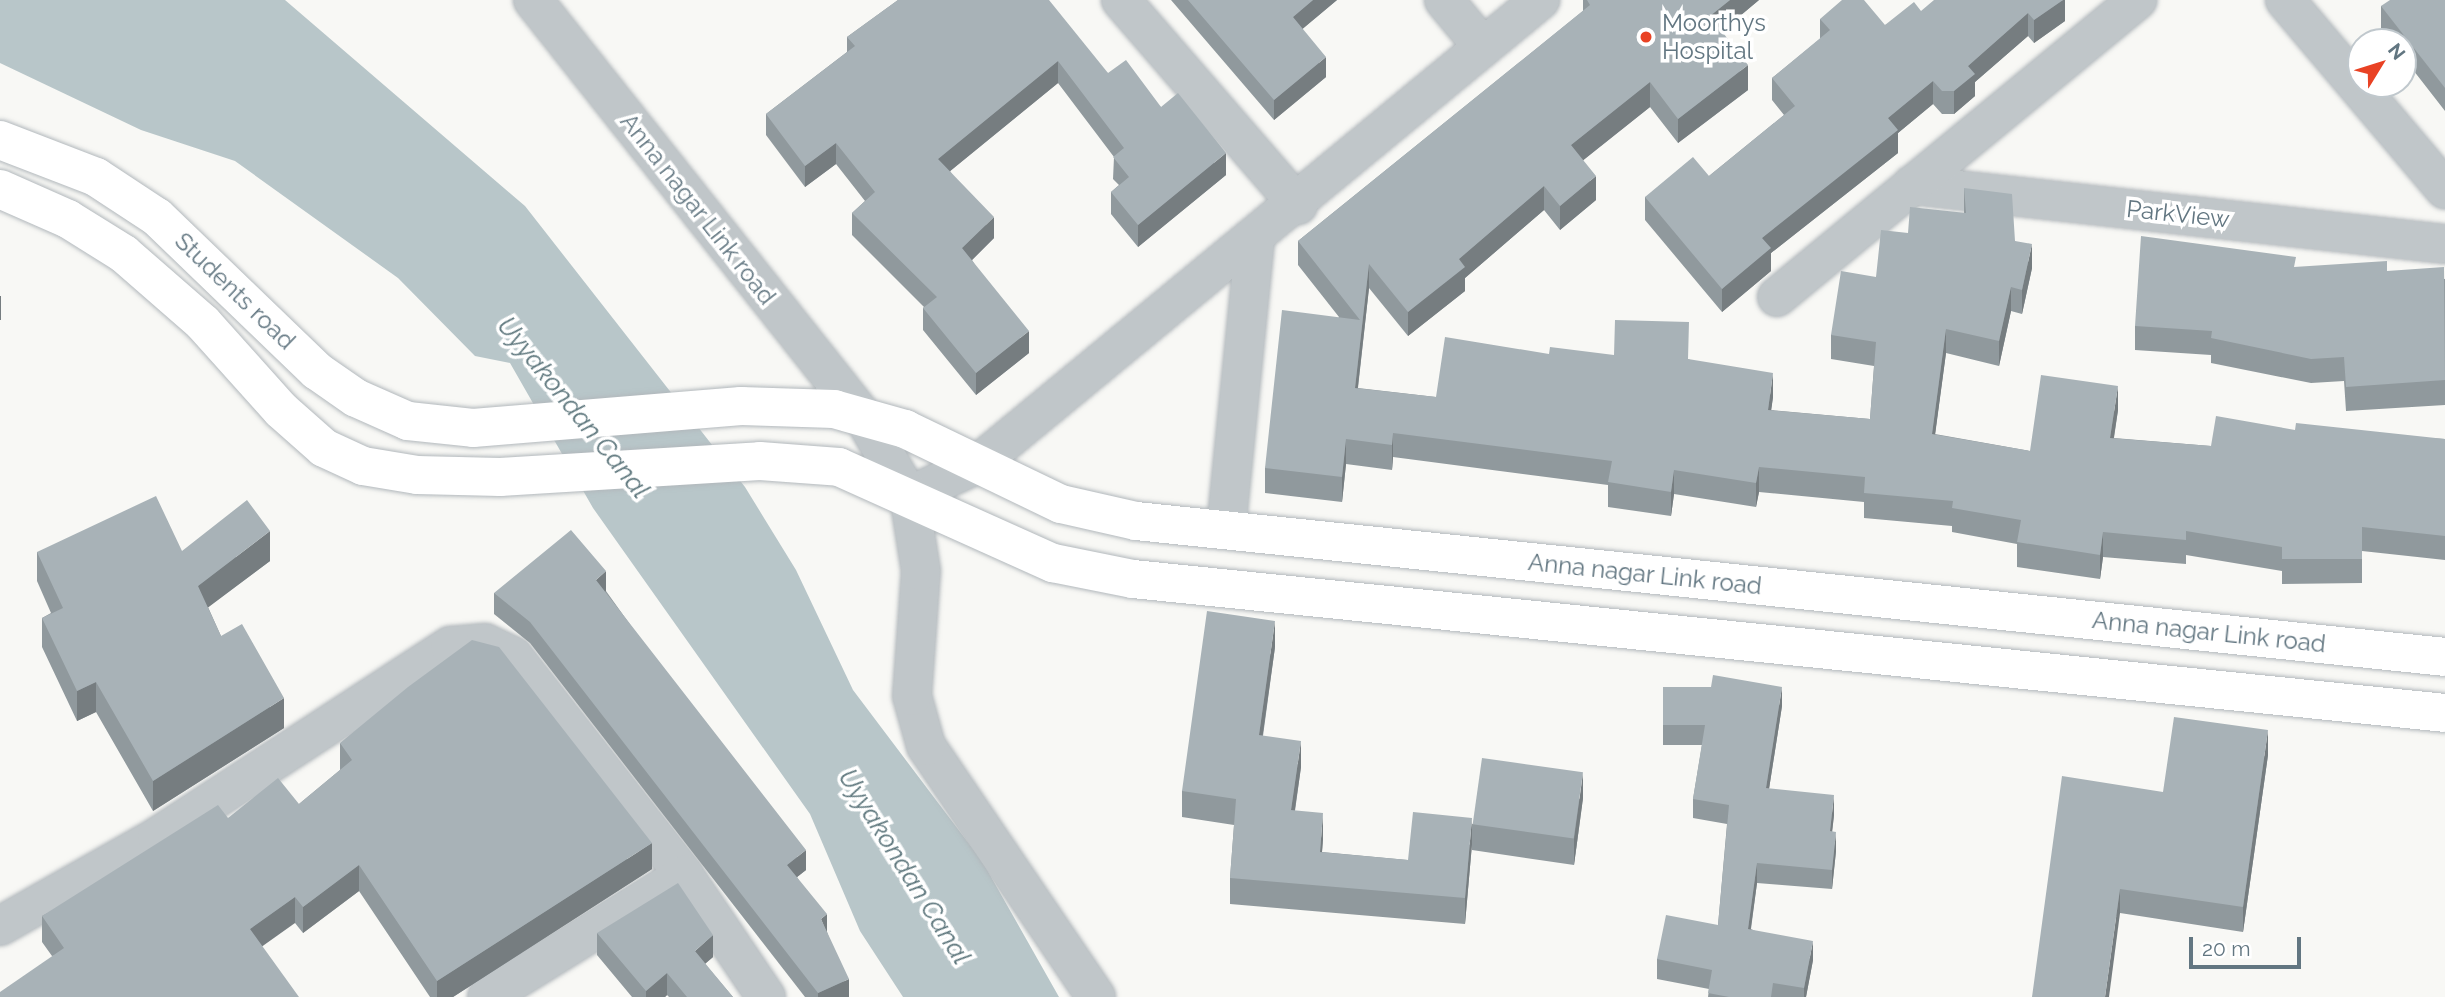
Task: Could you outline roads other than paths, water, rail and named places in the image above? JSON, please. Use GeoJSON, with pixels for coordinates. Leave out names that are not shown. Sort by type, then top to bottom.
{"type":"FeatureCollection","features":[{"type":"Feature","properties":{"kind":"main road","name":"Students road"},"geometry":{"type":"LineString","coordinates":[[0,140],[96,177],[157,217],[317,371],[356,398],[408,421],[472,428],[741,406]]}},
{"type":"Feature","properties":{"kind":"main road"},"geometry":{"type":"LineString","coordinates":[[0,189],[68,219],[124,254],[203,323],[324,448],[363,466],[417,475],[500,477],[760,461],[839,467],[909,496],[1053,563],[1133,579],[2445,713]]}},
{"type":"Feature","properties":{"kind":"main road","name":"Anna nagar Link road"},"geometry":{"type":"LineString","coordinates":[[741,406],[834,409],[905,429],[1061,503],[1136,521],[2445,657]]}},
{"type":"Feature","properties":{"kind":"street","name":"Anna nagar Link road"},"geometry":{"type":"LineString","coordinates":[[533,0],[864,418],[909,496]]}},
{"type":"Feature","properties":{"kind":"street"},"geometry":{"type":"LineString","coordinates":[[1121,0],[1298,205]]}},
{"type":"Feature","properties":{"kind":"street"},"geometry":{"type":"LineString","coordinates":[[1444,0],[1483,47]]}},
{"type":"Feature","properties":{"kind":"street"},"geometry":{"type":"LineString","coordinates":[[1096,997],[926,746],[912,696],[921,571],[909,496],[978,464],[1298,205],[1539,0]]}},
{"type":"Feature","properties":{"kind":"street"},"geometry":{"type":"LineString","coordinates":[[1777,297],[2137,0]]}},
{"type":"Feature","properties":{"kind":"street"},"geometry":{"type":"LineString","coordinates":[[2285,0],[2445,189]]}},
{"type":"Feature","properties":{"kind":"street","name":"ParkView"},"geometry":{"type":"LineString","coordinates":[[1912,185],[2445,244]]}},
{"type":"Feature","properties":{"kind":"street"},"geometry":{"type":"LineString","coordinates":[[1226,530],[1255,240]]}},
{"type":"Feature","properties":{"kind":"street"},"geometry":{"type":"LineString","coordinates":[[0,926],[157,837],[376,689],[450,646],[485,643],[513,656],[684,875],[766,997]]}},
{"type":"Feature","properties":{"kind":"street"},"geometry":{"type":"LineString","coordinates":[[487,997],[684,875]]}},
{"type":"Feature","properties":{"kind":"water","name":"Uyyakondan Canal"},"geometry":{"type":"Polygon","coordinates":[[[0,0],[285,0],[525,206],[745,487],[796,570],[853,690],[982,861],[1059,997],[903,997],[860,931],[810,814],[593,508],[510,363],[475,356],[398,278],[235,161],[141,130],[0,63],[0,0]]]}},
{"type":"Feature","properties":{"kind":"place","name":"Moorthys Hospital"},"geometry":{"type":"Point","coordinates":[1646,37]}}]}
